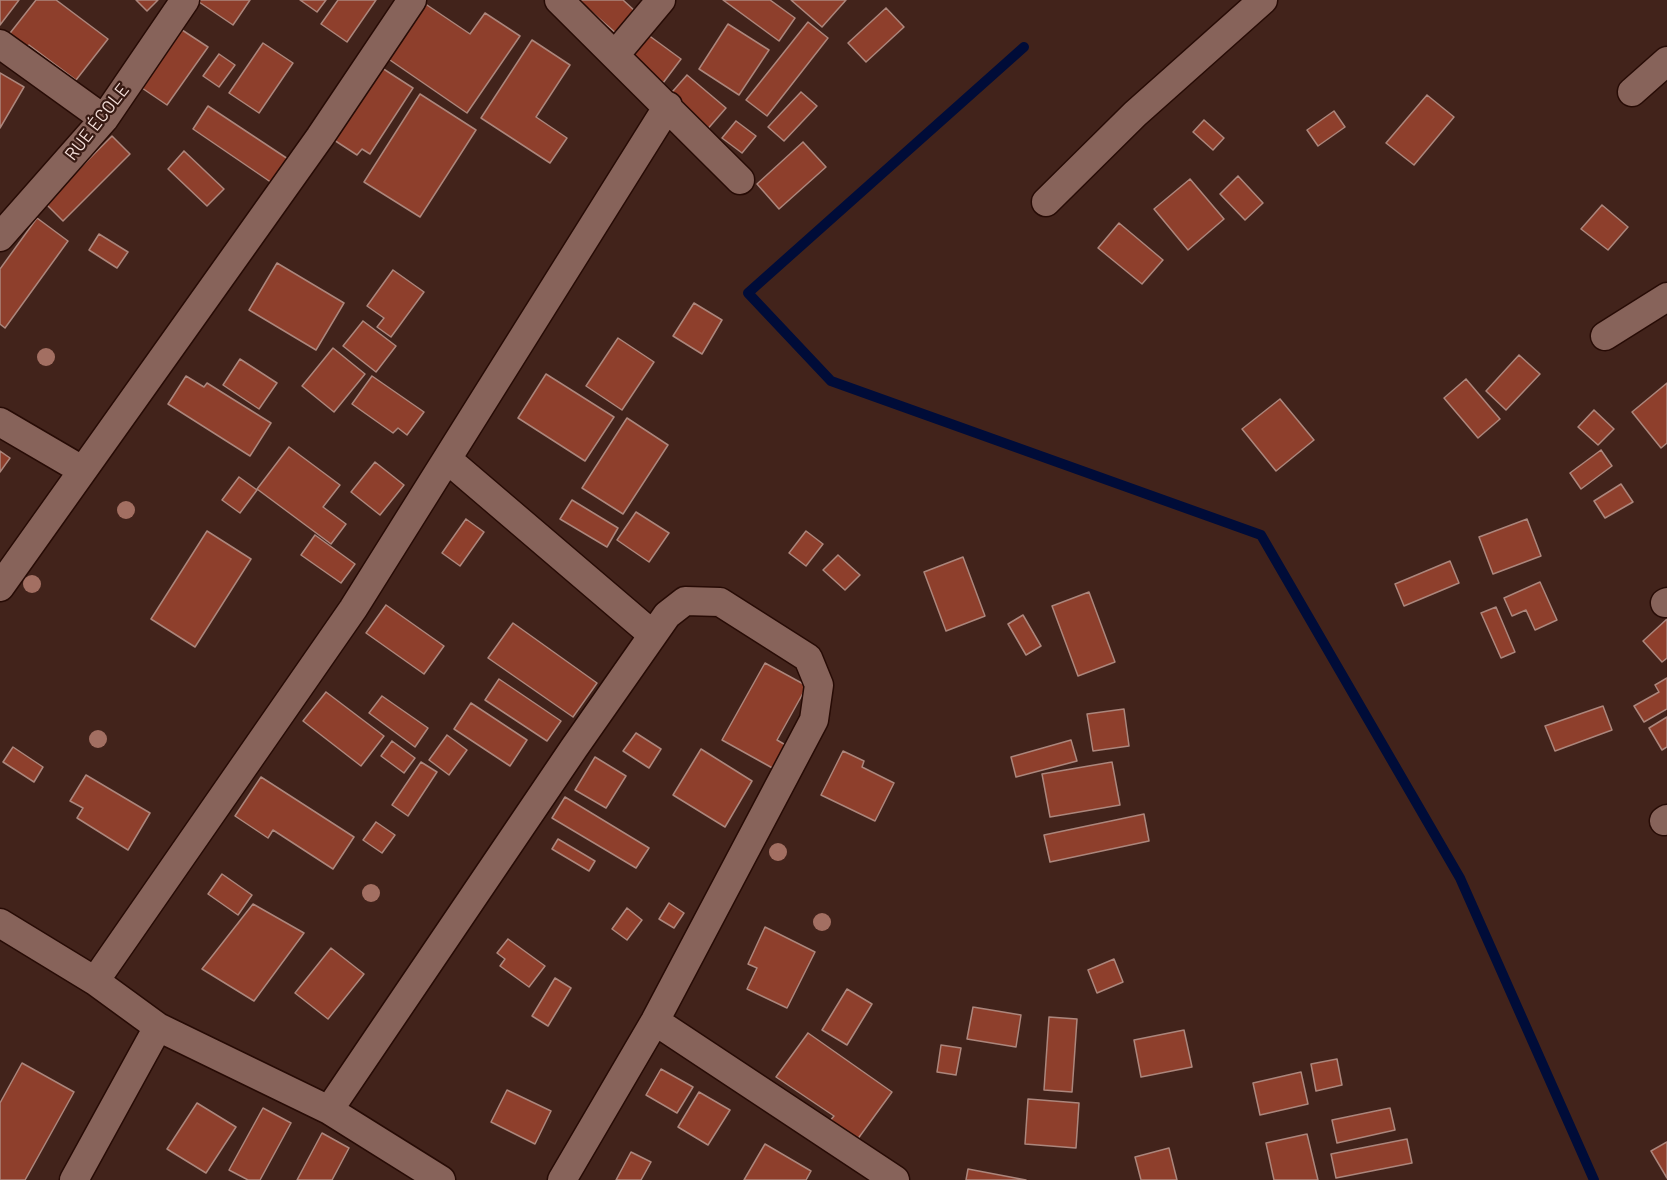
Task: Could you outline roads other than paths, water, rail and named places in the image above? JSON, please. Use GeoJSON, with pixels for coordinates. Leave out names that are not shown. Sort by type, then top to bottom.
{"type":"FeatureCollection","features":[{"type":"Feature","properties":{"kind":"street","name":"RUE ÉCOLE"},"geometry":{"type":"LineString","coordinates":[[0,237],[104,119],[185,0]]}},
{"type":"Feature","properties":{"kind":"street"},"geometry":{"type":"LineString","coordinates":[[0,587],[313,147],[412,0]]}},
{"type":"Feature","properties":{"kind":"street"},"geometry":{"type":"LineString","coordinates":[[559,0],[740,180]]}},
{"type":"Feature","properties":{"kind":"street"},"geometry":{"type":"LineString","coordinates":[[615,55],[661,0]]}},
{"type":"Feature","properties":{"kind":"street"},"geometry":{"type":"LineString","coordinates":[[1046,202],[1135,114],[1263,0]]}},
{"type":"Feature","properties":{"kind":"street"},"geometry":{"type":"LineString","coordinates":[[0,44],[104,119]]}},
{"type":"Feature","properties":{"kind":"street"},"geometry":{"type":"LineString","coordinates":[[1632,92],[1667,61]]}},
{"type":"Feature","properties":{"kind":"street"},"geometry":{"type":"LineString","coordinates":[[95,981],[353,609],[668,106]]}},
{"type":"Feature","properties":{"kind":"street"},"geometry":{"type":"LineString","coordinates":[[1605,336],[1667,297]]}},
{"type":"Feature","properties":{"kind":"street"},"geometry":{"type":"LineString","coordinates":[[0,422],[82,470]]}},
{"type":"Feature","properties":{"kind":"street"},"geometry":{"type":"LineString","coordinates":[[447,459],[653,635]]}},
{"type":"Feature","properties":{"kind":"street"},"geometry":{"type":"LineString","coordinates":[[329,1110],[574,748],[667,615],[685,601],[720,602],[808,658],[819,685],[814,720],[655,1021],[562,1180]]}},
{"type":"Feature","properties":{"kind":"street"},"geometry":{"type":"LineString","coordinates":[[0,923],[95,981],[158,1027],[329,1110],[441,1180]]}},
{"type":"Feature","properties":{"kind":"street"},"geometry":{"type":"LineString","coordinates":[[655,1021],[895,1180]]}},
{"type":"Feature","properties":{"kind":"street"},"geometry":{"type":"LineString","coordinates":[[74,1180],[158,1027]]}},
{"type":"Feature","properties":{"kind":"waterway"},"geometry":{"type":"LineString","coordinates":[[1024,47],[748,293],[831,381],[1261,535],[1460,878],[1594,1180]]}}]}
